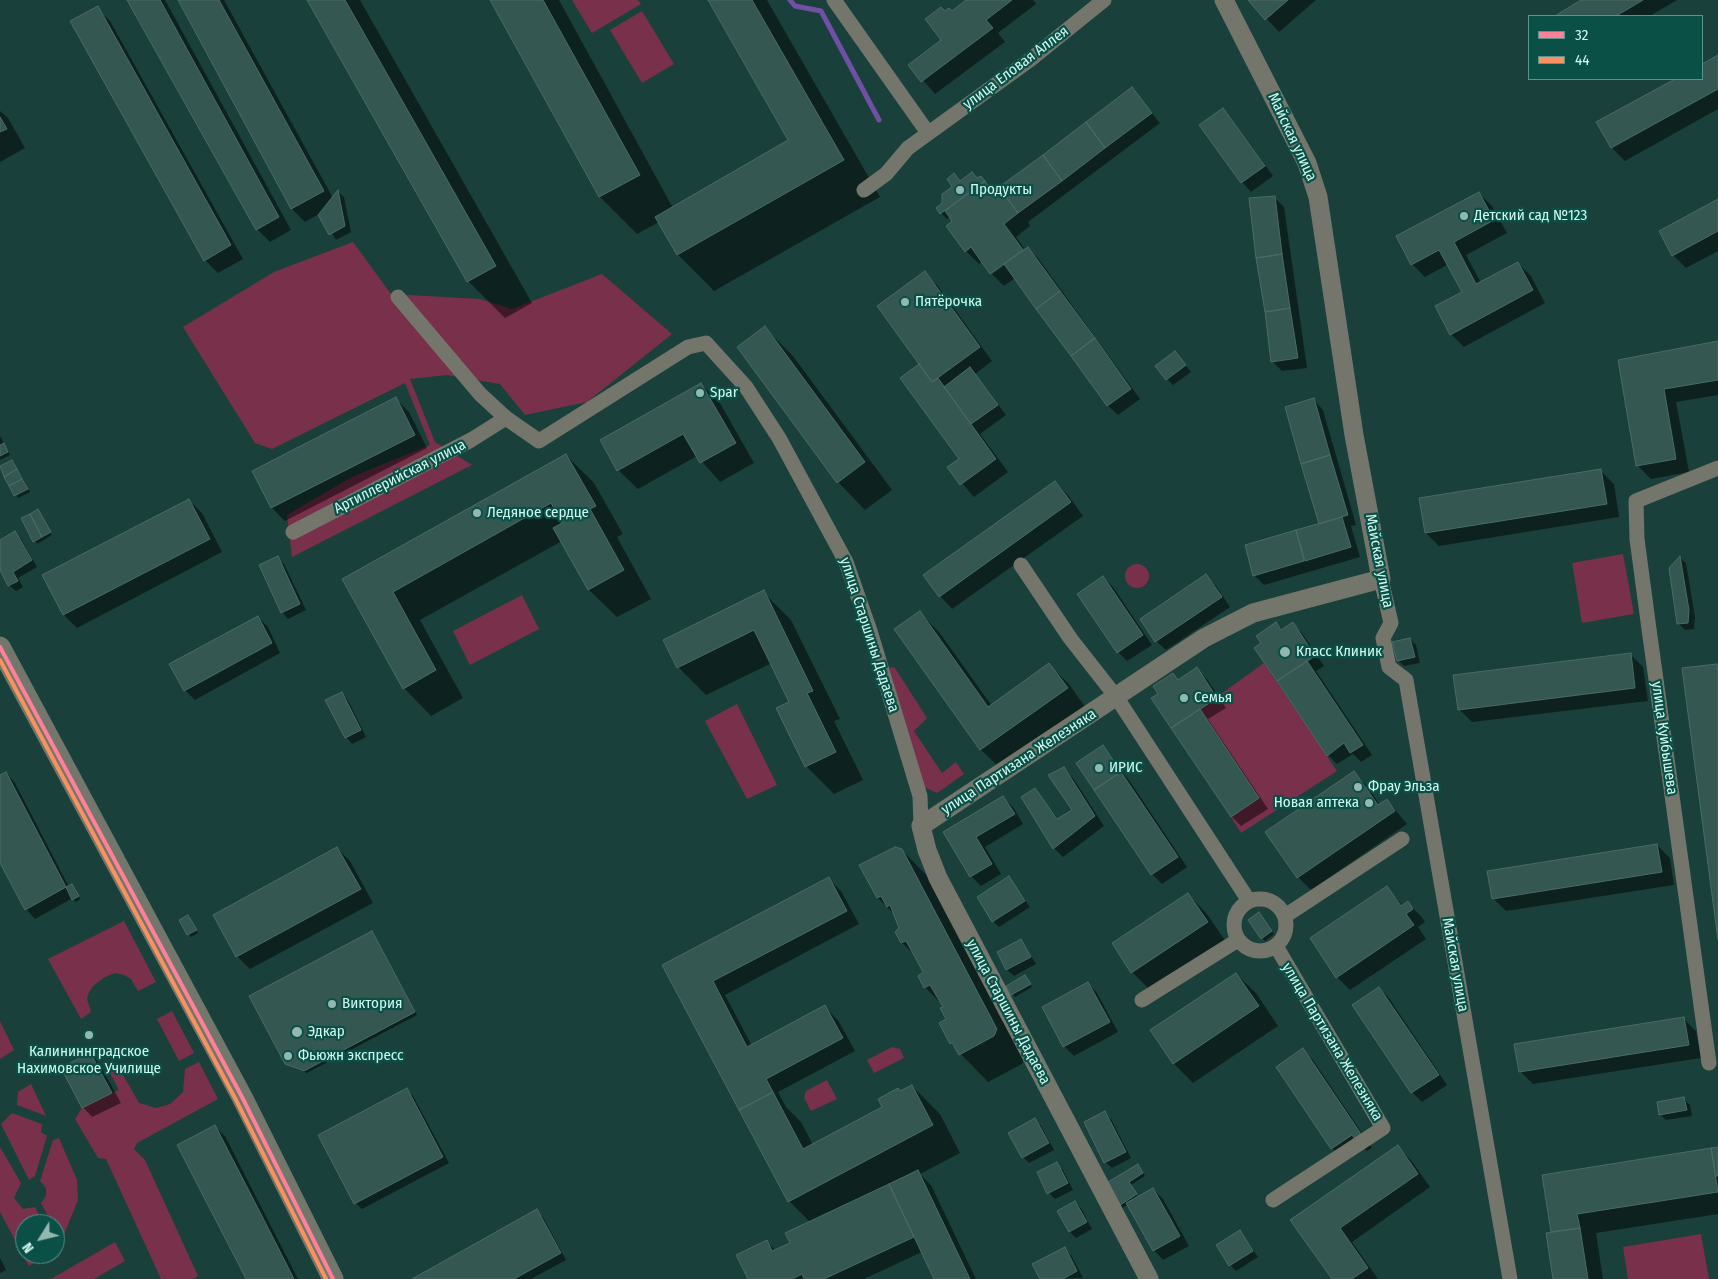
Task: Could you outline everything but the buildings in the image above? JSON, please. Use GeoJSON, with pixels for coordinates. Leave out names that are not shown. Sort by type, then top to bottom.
{"type":"FeatureCollection","features":[{"type":"Feature","properties":{"kind":"main road"},"geometry":{"type":"LineString","coordinates":[[0,647],[242,1097],[333,1279]]}},
{"type":"Feature","properties":{"kind":"street"},"geometry":{"type":"LineString","coordinates":[[834,0],[928,133]]}},
{"type":"Feature","properties":{"kind":"street","name":"улица Еловая Аллея"},"geometry":{"type":"LineString","coordinates":[[864,190],[886,174],[908,148],[1031,59],[1104,0]]}},
{"type":"Feature","properties":{"kind":"street","name":"Майская улица"},"geometry":{"type":"LineString","coordinates":[[1224,0],[1308,163],[1318,197],[1354,435],[1391,623],[1383,638],[1389,667],[1406,680],[1510,1279]]}},
{"type":"Feature","properties":{"kind":"street","name":"улица Старшины Дадаева"},"geometry":{"type":"LineString","coordinates":[[398,296],[480,394],[506,418],[539,441],[688,347],[706,343],[746,387],[780,438],[846,562],[870,631],[920,796],[921,826],[927,850],[938,878],[1149,1279]]}},
{"type":"Feature","properties":{"kind":"street","name":"Артиллерийская улица"},"geometry":{"type":"LineString","coordinates":[[293,532],[471,440],[506,418]]}},
{"type":"Feature","properties":{"kind":"street","name":"улица Куйбышева"},"geometry":{"type":"LineString","coordinates":[[1709,1063],[1637,539],[1636,501],[1718,468]]}},
{"type":"Feature","properties":{"kind":"street"},"geometry":{"type":"LineString","coordinates":[[1021,565],[1070,638],[1117,698],[1249,901]]}},
{"type":"Feature","properties":{"kind":"street","name":"улица Партизана Железняка"},"geometry":{"type":"LineString","coordinates":[[921,826],[1117,698],[1204,638],[1253,613],[1381,578]]}},
{"type":"Feature","properties":{"kind":"street"},"geometry":{"type":"LineString","coordinates":[[1142,1000],[1238,940],[1234,925],[1235,916],[1238,910],[1249,901],[1265,898],[1273,901],[1281,907],[1285,916],[1402,839]]}},
{"type":"Feature","properties":{"kind":"street","name":"улица Партизана Железняка"},"geometry":{"type":"LineString","coordinates":[[1238,940],[1253,950],[1269,950],[1283,939],[1286,929],[1285,916]]}},
{"type":"Feature","properties":{"kind":"street","name":"улица Партизана Железняка"},"geometry":{"type":"LineString","coordinates":[[1273,1200],[1383,1128],[1276,946]]}},
{"type":"Feature","properties":{"kind":"shaded area"},"geometry":{"type":"Polygon","coordinates":[[[572,0],[638,0],[641,4],[592,33],[572,0]]]}},
{"type":"Feature","properties":{"kind":"shaded area"},"geometry":{"type":"Polygon","coordinates":[[[642,11],[674,64],[642,83],[610,30],[642,11]]]}},
{"type":"Feature","properties":{"kind":"shaded area"},"geometry":{"type":"Polygon","coordinates":[[[353,242],[391,294],[480,299],[512,309],[602,274],[672,334],[587,402],[525,415],[500,384],[447,375],[410,379],[435,442],[472,465],[292,557],[287,515],[352,477],[430,445],[405,383],[272,449],[255,443],[183,327],[274,272],[353,242]]]}},
{"type":"Feature","properties":{"kind":"shaded area"},"geometry":{"type":"Polygon","coordinates":[[[1623,554],[1634,614],[1582,623],[1572,563],[1623,554]]]}},
{"type":"Feature","properties":{"kind":"shaded area"},"geometry":{"type":"Polygon","coordinates":[[[1137,564],[1146,567],[1149,576],[1146,585],[1137,588],[1128,585],[1125,576],[1128,567],[1137,564]]]}},
{"type":"Feature","properties":{"kind":"shaded area"},"geometry":{"type":"Polygon","coordinates":[[[522,595],[539,629],[470,665],[453,631],[522,595]]]}},
{"type":"Feature","properties":{"kind":"shaded area"},"geometry":{"type":"Polygon","coordinates":[[[1264,663],[1337,771],[1241,833],[1231,817],[1259,798],[1200,709],[1264,663]]]}},
{"type":"Feature","properties":{"kind":"shaded area"},"geometry":{"type":"Polygon","coordinates":[[[889,668],[895,668],[927,718],[914,731],[942,773],[956,762],[964,774],[937,793],[924,787],[889,668]]]}},
{"type":"Feature","properties":{"kind":"shaded area"},"geometry":{"type":"Polygon","coordinates":[[[737,704],[777,785],[747,799],[705,721],[737,704]]]}},
{"type":"Feature","properties":{"kind":"shaded area"},"geometry":{"type":"Polygon","coordinates":[[[124,921],[156,982],[138,991],[131,979],[124,975],[115,973],[105,977],[93,986],[89,992],[87,999],[91,1012],[81,1019],[48,959],[124,921]]]}},
{"type":"Feature","properties":{"kind":"shaded area"},"geometry":{"type":"Polygon","coordinates":[[[172,1011],[194,1053],[179,1061],[157,1019],[172,1011]]]}},
{"type":"Feature","properties":{"kind":"shaded area"},"geometry":{"type":"Polygon","coordinates":[[[0,1021],[14,1050],[0,1059],[0,1021]]]}},
{"type":"Feature","properties":{"kind":"shaded area"},"geometry":{"type":"Polygon","coordinates":[[[892,1047],[900,1049],[904,1058],[874,1073],[867,1060],[892,1047]]]}},
{"type":"Feature","properties":{"kind":"shaded area"},"geometry":{"type":"Polygon","coordinates":[[[199,1062],[218,1099],[137,1143],[134,1149],[145,1160],[198,1276],[193,1279],[161,1279],[106,1159],[98,1158],[75,1119],[82,1108],[119,1090],[109,1071],[118,1066],[139,1103],[156,1108],[170,1104],[183,1092],[185,1069],[199,1062]]]}},
{"type":"Feature","properties":{"kind":"shaded area"},"geometry":{"type":"Polygon","coordinates":[[[827,1080],[837,1099],[811,1111],[804,1098],[806,1091],[827,1080]]]}},
{"type":"Feature","properties":{"kind":"shaded area"},"geometry":{"type":"Polygon","coordinates":[[[31,1084],[46,1116],[17,1105],[18,1092],[31,1084]]]}},
{"type":"Feature","properties":{"kind":"shaded area"},"geometry":{"type":"Polygon","coordinates":[[[12,1113],[42,1124],[41,1132],[47,1136],[35,1176],[29,1180],[1,1124],[12,1113]]]}},
{"type":"Feature","properties":{"kind":"shaded area"},"geometry":{"type":"Polygon","coordinates":[[[59,1138],[77,1180],[78,1200],[65,1232],[65,1214],[47,1214],[41,1203],[46,1196],[46,1188],[40,1181],[53,1140],[59,1138]]]}},
{"type":"Feature","properties":{"kind":"shaded area"},"geometry":{"type":"Polygon","coordinates":[[[0,1147],[21,1183],[14,1198],[23,1209],[35,1207],[39,1214],[15,1214],[15,1240],[0,1212],[0,1147]]]}},
{"type":"Feature","properties":{"kind":"shaded area"},"geometry":{"type":"Polygon","coordinates":[[[1701,1234],[1709,1279],[1628,1279],[1623,1247],[1701,1234]]]}},
{"type":"Feature","properties":{"kind":"shaded area"},"geometry":{"type":"Polygon","coordinates":[[[115,1242],[125,1261],[94,1279],[51,1279],[115,1242]]]}},
{"type":"Feature","properties":{"kind":"waterway"},"geometry":{"type":"LineString","coordinates":[[790,0],[795,6],[821,11],[879,120]]}},
{"type":"Feature","properties":{"kind":"transit line","name":"32"},"geometry":{"type":"LineString","coordinates":[[0,647],[242,1097],[333,1279]]}},
{"type":"Feature","properties":{"kind":"transit line","name":"44"},"geometry":{"type":"LineString","coordinates":[[0,660],[236,1100],[326,1279]]}},
{"type":"Feature","properties":{"kind":"place","name":"Продукты"},"geometry":{"type":"Point","coordinates":[960,190]}},
{"type":"Feature","properties":{"kind":"place","name":"Детский сад №123"},"geometry":{"type":"Point","coordinates":[1464,216]}},
{"type":"Feature","properties":{"kind":"place","name":"Пятёрочка"},"geometry":{"type":"Point","coordinates":[905,302]}},
{"type":"Feature","properties":{"kind":"place","name":"Spar"},"geometry":{"type":"Point","coordinates":[700,393]}},
{"type":"Feature","properties":{"kind":"place","name":"Ледяное сердце"},"geometry":{"type":"Point","coordinates":[477,513]}},
{"type":"Feature","properties":{"kind":"place","name":"Класс Клиник"},"geometry":{"type":"Point","coordinates":[1285,652]}},
{"type":"Feature","properties":{"kind":"place","name":"Семья"},"geometry":{"type":"Point","coordinates":[1184,698]}},
{"type":"Feature","properties":{"kind":"place","name":"ИРИС"},"geometry":{"type":"Point","coordinates":[1099,768]}},
{"type":"Feature","properties":{"kind":"place","name":"Фрау Эльза"},"geometry":{"type":"Point","coordinates":[1358,787]}},
{"type":"Feature","properties":{"kind":"place","name":"Новая аптека"},"geometry":{"type":"Point","coordinates":[1369,803]}},
{"type":"Feature","properties":{"kind":"place","name":"Виктория"},"geometry":{"type":"Point","coordinates":[332,1004]}},
{"type":"Feature","properties":{"kind":"place","name":"Эдкар"},"geometry":{"type":"Point","coordinates":[297,1032]}},
{"type":"Feature","properties":{"kind":"place","name":"Калининнградское Нахимовское Училище"},"geometry":{"type":"Point","coordinates":[89,1035]}},
{"type":"Feature","properties":{"kind":"place","name":"Фьюжн экспресс"},"geometry":{"type":"Point","coordinates":[288,1056]}}]}
